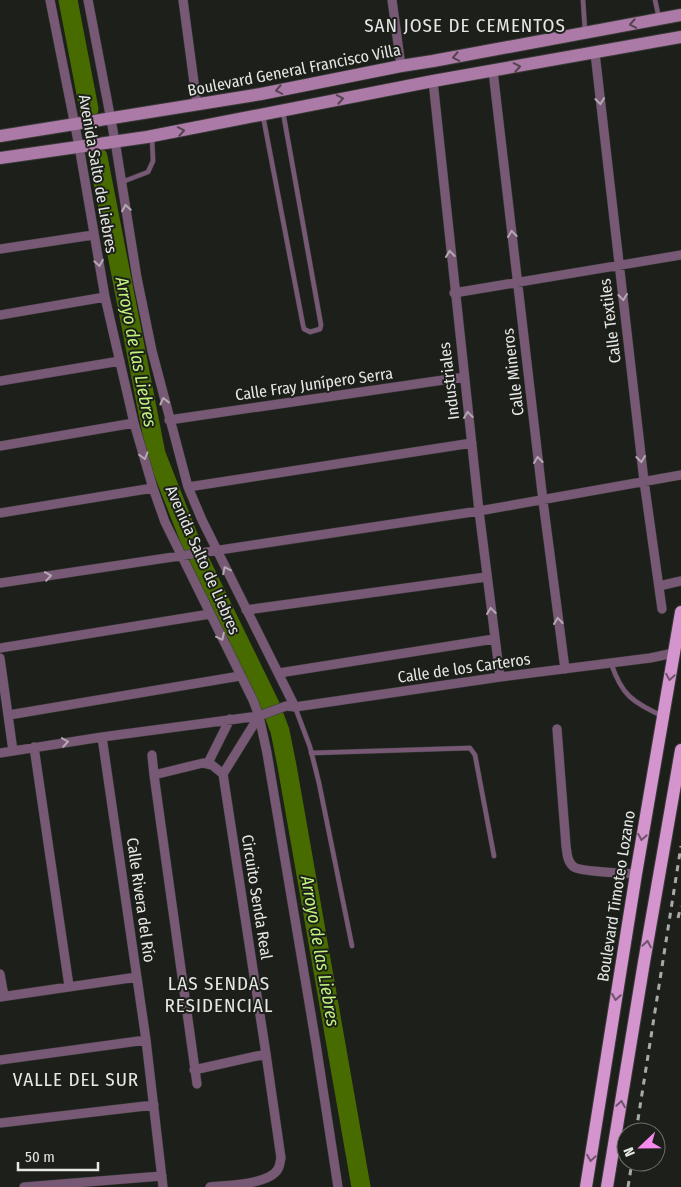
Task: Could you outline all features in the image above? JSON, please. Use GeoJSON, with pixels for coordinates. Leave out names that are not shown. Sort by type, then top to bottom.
{"type":"FeatureCollection","features":[{"type":"Feature","properties":{"kind":"main road","name":"Boulevard General Francisco Villa"},"geometry":{"type":"LineString","coordinates":[[0,136],[197,105],[681,15]]}},
{"type":"Feature","properties":{"kind":"main road"},"geometry":{"type":"LineString","coordinates":[[0,158],[152,136],[433,81],[681,37]]}},
{"type":"Feature","properties":{"kind":"main road","name":"Boulevard Timoteo Lozano"},"geometry":{"type":"LineString","coordinates":[[586,1187],[636,874],[681,612]]}},
{"type":"Feature","properties":{"kind":"main road"},"geometry":{"type":"LineString","coordinates":[[607,1187],[681,750]]}},
{"type":"Feature","properties":{"kind":"street","name":"Avenida Salto de Liebres"},"geometry":{"type":"LineString","coordinates":[[50,0],[83,146],[93,235],[104,297],[134,423],[153,488],[165,522],[186,556],[210,614],[240,676],[263,714],[266,746],[338,1187]]}},
{"type":"Feature","properties":{"kind":"street","name":"Avenida Salto de Liebres"},"geometry":{"type":"LineString","coordinates":[[88,0],[111,142],[122,182],[137,278],[152,352],[188,487],[214,550],[279,673],[290,707]]}},
{"type":"Feature","properties":{"kind":"street"},"geometry":{"type":"LineString","coordinates":[[183,0],[197,105]]}},
{"type":"Feature","properties":{"kind":"street"},"geometry":{"type":"LineString","coordinates":[[392,0],[401,66]]}},
{"type":"Feature","properties":{"kind":"street","name":"Calle Textiles"},"geometry":{"type":"LineString","coordinates":[[595,53],[644,481],[662,609]]}},
{"type":"Feature","properties":{"kind":"street","name":"Calle Mineros"},"geometry":{"type":"LineString","coordinates":[[493,71],[543,501],[565,669]]}},
{"type":"Feature","properties":{"kind":"street","name":"Industriales"},"geometry":{"type":"LineString","coordinates":[[433,81],[454,293],[486,577],[500,677]]}},
{"type":"Feature","properties":{"kind":"street"},"geometry":{"type":"LineString","coordinates":[[0,249],[93,235]]}},
{"type":"Feature","properties":{"kind":"street"},"geometry":{"type":"LineString","coordinates":[[454,293],[681,255]]}},
{"type":"Feature","properties":{"kind":"street"},"geometry":{"type":"LineString","coordinates":[[0,315],[104,297]]}},
{"type":"Feature","properties":{"kind":"street"},"geometry":{"type":"LineString","coordinates":[[0,381],[120,361]]}},
{"type":"Feature","properties":{"kind":"street","name":"Calle Fray Junípero Serra"},"geometry":{"type":"LineString","coordinates":[[169,420],[464,377]]}},
{"type":"Feature","properties":{"kind":"street"},"geometry":{"type":"LineString","coordinates":[[0,446],[134,423]]}},
{"type":"Feature","properties":{"kind":"street"},"geometry":{"type":"LineString","coordinates":[[188,487],[472,443]]}},
{"type":"Feature","properties":{"kind":"street"},"geometry":{"type":"LineString","coordinates":[[0,582],[186,556],[214,550],[543,501],[681,475]]}},
{"type":"Feature","properties":{"kind":"street"},"geometry":{"type":"LineString","coordinates":[[0,512],[153,488]]}},
{"type":"Feature","properties":{"kind":"street"},"geometry":{"type":"LineString","coordinates":[[246,610],[486,577]]}},
{"type":"Feature","properties":{"kind":"street"},"geometry":{"type":"LineString","coordinates":[[659,586],[681,581]]}},
{"type":"Feature","properties":{"kind":"street"},"geometry":{"type":"LineString","coordinates":[[0,648],[210,614]]}},
{"type":"Feature","properties":{"kind":"street"},"geometry":{"type":"LineString","coordinates":[[279,673],[494,640]]}},
{"type":"Feature","properties":{"kind":"street","name":"Calle de los Carteros"},"geometry":{"type":"LineString","coordinates":[[0,753],[230,720],[290,707],[650,658],[674,653]]}},
{"type":"Feature","properties":{"kind":"street"},"geometry":{"type":"LineString","coordinates":[[0,658],[13,751]]}},
{"type":"Feature","properties":{"kind":"street"},"geometry":{"type":"LineString","coordinates":[[9,715],[240,676]]}},
{"type":"Feature","properties":{"kind":"street"},"geometry":{"type":"LineString","coordinates":[[154,775],[208,763],[223,774],[263,714]]}},
{"type":"Feature","properties":{"kind":"street"},"geometry":{"type":"LineString","coordinates":[[208,763],[230,720]]}},
{"type":"Feature","properties":{"kind":"street"},"geometry":{"type":"LineString","coordinates":[[557,728],[566,846],[569,861],[572,866],[581,870],[636,874]]}},
{"type":"Feature","properties":{"kind":"street","name":"Calle Rivera del Río"},"geometry":{"type":"LineString","coordinates":[[102,737],[146,1040],[163,1187]]}},
{"type":"Feature","properties":{"kind":"street"},"geometry":{"type":"LineString","coordinates":[[34,747],[69,986]]}},
{"type":"Feature","properties":{"kind":"street"},"geometry":{"type":"LineString","coordinates":[[152,755],[197,1084]]}},
{"type":"Feature","properties":{"kind":"street","name":"Circuito Senda Real"},"geometry":{"type":"LineString","coordinates":[[210,1187],[254,1182],[274,1174],[278,1169],[281,1151],[223,774]]}},
{"type":"Feature","properties":{"kind":"street"},"geometry":{"type":"LineString","coordinates":[[0,974],[2,996],[137,977]]}},
{"type":"Feature","properties":{"kind":"street"},"geometry":{"type":"LineString","coordinates":[[0,1060],[146,1040]]}},
{"type":"Feature","properties":{"kind":"street"},"geometry":{"type":"LineString","coordinates":[[194,1070],[266,1054]]}},
{"type":"Feature","properties":{"kind":"street"},"geometry":{"type":"LineString","coordinates":[[0,1123],[154,1105]]}},
{"type":"Feature","properties":{"kind":"street"},"geometry":{"type":"LineString","coordinates":[[24,1187],[162,1176]]}},
{"type":"Feature","properties":{"kind":"lane"},"geometry":{"type":"LineString","coordinates":[[583,0],[585,33]]}},
{"type":"Feature","properties":{"kind":"lane"},"geometry":{"type":"LineString","coordinates":[[655,0],[659,19]]}},
{"type":"Feature","properties":{"kind":"lane"},"geometry":{"type":"LineString","coordinates":[[262,115],[303,325],[310,332],[318,330],[322,325],[283,110]]}},
{"type":"Feature","properties":{"kind":"lane"},"geometry":{"type":"LineString","coordinates":[[122,182],[148,172],[153,161],[152,136]]}},
{"type":"Feature","properties":{"kind":"lane"},"geometry":{"type":"LineString","coordinates":[[611,663],[616,679],[625,693],[636,702],[663,717]]}},
{"type":"Feature","properties":{"kind":"lane"},"geometry":{"type":"LineString","coordinates":[[290,707],[304,730],[312,752],[352,946]]}},
{"type":"Feature","properties":{"kind":"lane"},"geometry":{"type":"LineString","coordinates":[[312,752],[470,748],[475,755],[494,856]]}},
{"type":"Feature","properties":{"kind":"waterway","name":"Arroyo de las Liebres"},"geometry":{"type":"LineString","coordinates":[[68,0],[89,109]]}},
{"type":"Feature","properties":{"kind":"waterway","name":"Arroyo de las Liebres"},"geometry":{"type":"LineString","coordinates":[[98,157],[156,454],[191,543]]}},
{"type":"Feature","properties":{"kind":"waterway","name":"Arroyo de las Liebres"},"geometry":{"type":"LineString","coordinates":[[199,559],[271,707]]}},
{"type":"Feature","properties":{"kind":"waterway","name":"Arroyo de las Liebres"},"geometry":{"type":"LineString","coordinates":[[274,715],[280,731],[287,766],[361,1187]]}},
{"type":"Feature","properties":{"kind":"railway"},"geometry":{"type":"LineString","coordinates":[[638,1122],[681,846]]}},
{"type":"Feature","properties":{"kind":"railway"},"geometry":{"type":"LineString","coordinates":[[678,918],[681,906]]}},
{"type":"Feature","properties":{"kind":"railway"},"geometry":{"type":"LineString","coordinates":[[628,1187],[630,1172]]}},
{"type":"Feature","properties":{"kind":"district","name":"SAN JOSE DE CEMENTOS"},"geometry":{"type":"Point","coordinates":[465,25]}},
{"type":"Feature","properties":{"kind":"district","name":"LAS SENDAS RESIDENCIAL"},"geometry":{"type":"Point","coordinates":[219,994]}},
{"type":"Feature","properties":{"kind":"district","name":"VALLE DEL SUR"},"geometry":{"type":"Point","coordinates":[76,1079]}}]}
